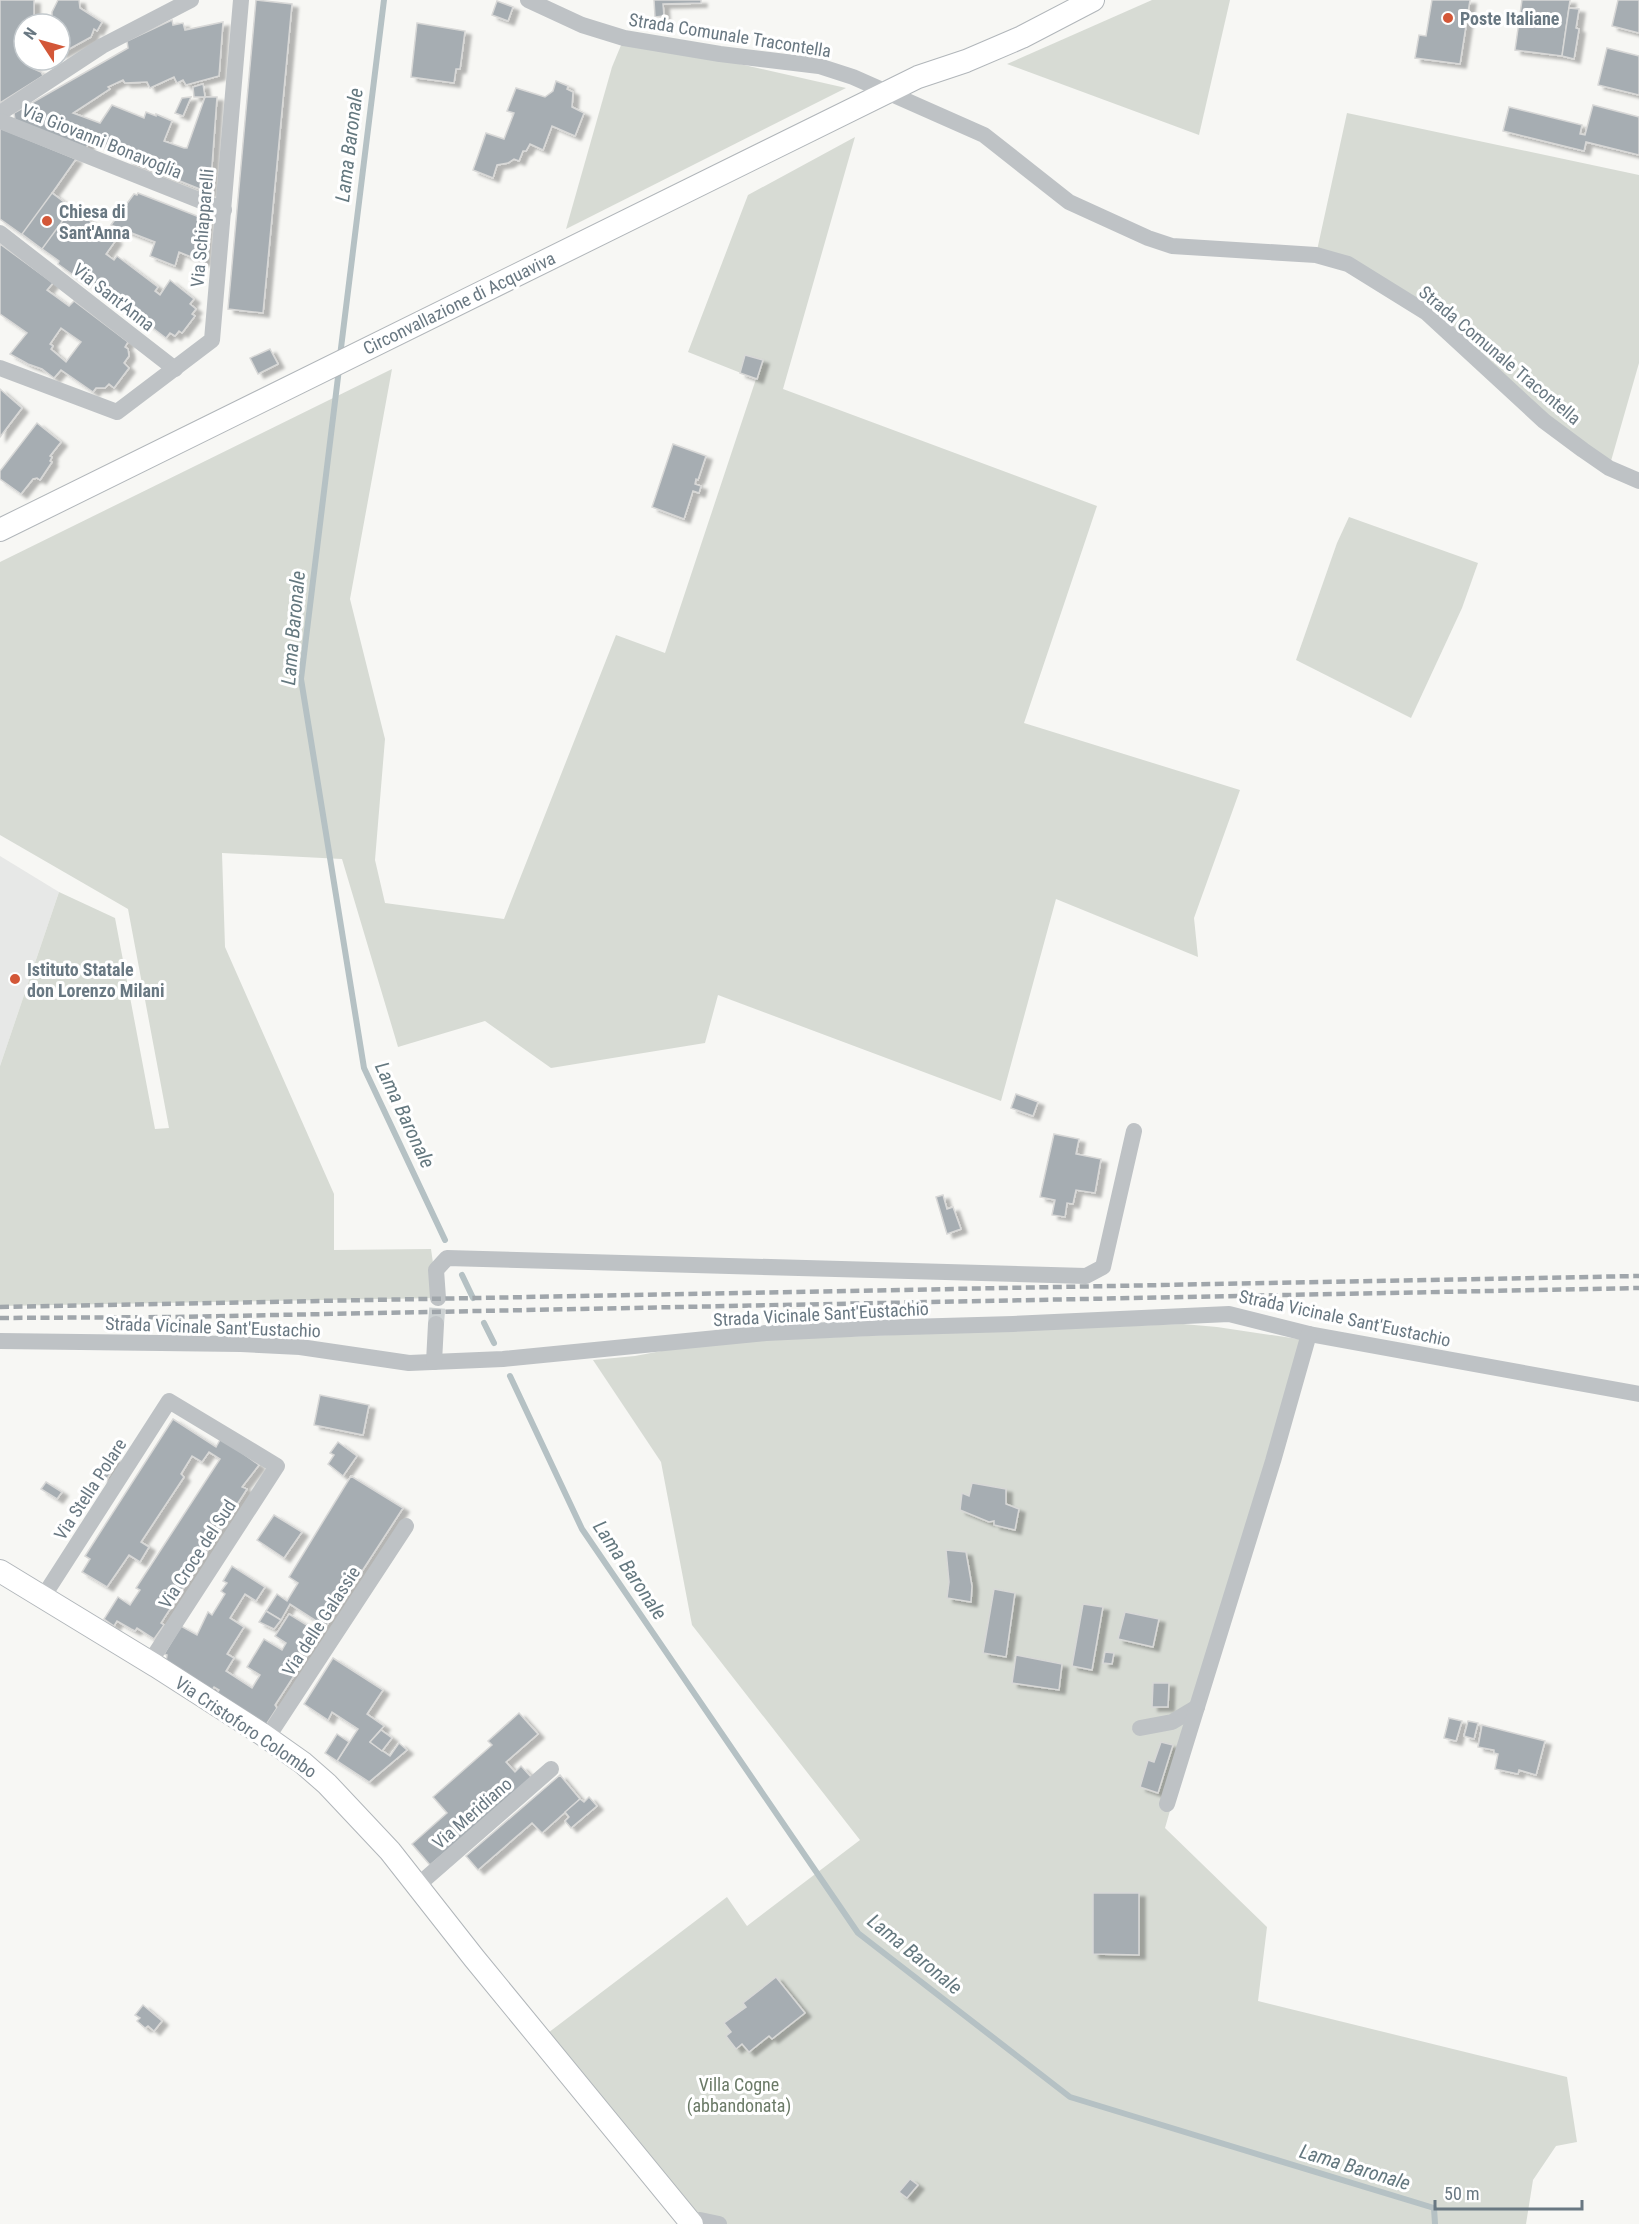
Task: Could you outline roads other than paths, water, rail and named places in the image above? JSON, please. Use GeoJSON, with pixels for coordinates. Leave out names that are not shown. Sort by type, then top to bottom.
{"type":"FeatureCollection","features":[{"type":"Feature","properties":{"kind":"main road"},"geometry":{"type":"LineString","coordinates":[[918,77],[945,59],[1041,11],[1057,0]]}},
{"type":"Feature","properties":{"kind":"main road"},"geometry":{"type":"LineString","coordinates":[[918,77],[966,61],[1013,41],[1093,0]]}},
{"type":"Feature","properties":{"kind":"main road","name":"Circonvallazione di Acquaviva"},"geometry":{"type":"LineString","coordinates":[[0,530],[918,77]]}},
{"type":"Feature","properties":{"kind":"main road","name":"Via Cristoforo Colombo"},"geometry":{"type":"LineString","coordinates":[[0,1571],[150,1662],[267,1738],[303,1763],[327,1784],[390,1851],[474,1958],[691,2223]]}},
{"type":"Feature","properties":{"kind":"street"},"geometry":{"type":"LineString","coordinates":[[0,113],[102,46],[192,0]]}},
{"type":"Feature","properties":{"kind":"street","name":"Via Schiapparelli"},"geometry":{"type":"LineString","coordinates":[[0,368],[117,412],[212,340],[241,0]]}},
{"type":"Feature","properties":{"kind":"street","name":"Strada Comunale Tracontella"},"geometry":{"type":"LineString","coordinates":[[528,0],[582,25],[624,38],[720,54],[819,66],[854,77],[984,135],[1069,202],[1148,238],[1172,246],[1316,255],[1348,264],[1427,313],[1544,421],[1609,468],[1639,481]]}},
{"type":"Feature","properties":{"kind":"street","name":"Via Giovanni Bonavoglia"},"geometry":{"type":"LineString","coordinates":[[0,121],[224,210]]}},
{"type":"Feature","properties":{"kind":"street","name":"Via Sant'Anna"},"geometry":{"type":"LineString","coordinates":[[0,233],[175,369]]}},
{"type":"Feature","properties":{"kind":"street"},"geometry":{"type":"LineString","coordinates":[[438,1298],[436,1270],[447,1257],[1086,1276],[1103,1268],[1134,1131]]}},
{"type":"Feature","properties":{"kind":"street","name":"Strada Vicinale Sant'Eustachio"},"geometry":{"type":"LineString","coordinates":[[0,1341],[241,1344],[300,1347],[409,1363],[503,1359],[778,1332],[1229,1314],[1309,1334],[1639,1394]]}},
{"type":"Feature","properties":{"kind":"street"},"geometry":{"type":"LineString","coordinates":[[434,1362],[436,1324]]}},
{"type":"Feature","properties":{"kind":"street"},"geometry":{"type":"LineString","coordinates":[[1167,1804],[1270,1472],[1309,1334]]}},
{"type":"Feature","properties":{"kind":"street","name":"Via Stella Polare"},"geometry":{"type":"LineString","coordinates":[[43,1597],[169,1401],[277,1466]]}},
{"type":"Feature","properties":{"kind":"street","name":"Via Croce del Sud"},"geometry":{"type":"LineString","coordinates":[[150,1662],[277,1466]]}},
{"type":"Feature","properties":{"kind":"street","name":"Via delle Galassie"},"geometry":{"type":"LineString","coordinates":[[267,1738],[406,1526]]}},
{"type":"Feature","properties":{"kind":"street"},"geometry":{"type":"LineString","coordinates":[[1140,1728],[1172,1722],[1197,1707]]}},
{"type":"Feature","properties":{"kind":"street","name":"Via Meridiano"},"geometry":{"type":"LineString","coordinates":[[417,1886],[551,1769]]}},
{"type":"Feature","properties":{"kind":"street"},"geometry":{"type":"LineString","coordinates":[[691,2223],[700,2220],[719,2224]]}},
{"type":"Feature","properties":{"kind":"waterway","name":"Lama Baronale"},"geometry":{"type":"LineString","coordinates":[[340,356],[384,0]]}},
{"type":"Feature","properties":{"kind":"waterway","name":"Lama Baronale"},"geometry":{"type":"LineString","coordinates":[[339,369],[301,679],[364,1068],[445,1240]]}},
{"type":"Feature","properties":{"kind":"waterway","name":"Lama Baronale"},"geometry":{"type":"LineString","coordinates":[[462,1275],[473,1298]]}},
{"type":"Feature","properties":{"kind":"waterway","name":"Lama Baronale"},"geometry":{"type":"LineString","coordinates":[[484,1323],[494,1343]]}},
{"type":"Feature","properties":{"kind":"waterway","name":"Lama Baronale"},"geometry":{"type":"LineString","coordinates":[[510,1376],[582,1529],[858,1933],[1070,2097],[1434,2208],[1435,2224]]}},
{"type":"Feature","properties":{"kind":"tunnel"},"geometry":{"type":"LineString","coordinates":[[436,1324],[438,1298]]}},
{"type":"Feature","properties":{"kind":"railway"},"geometry":{"type":"LineString","coordinates":[[0,1307],[1639,1276]]}},
{"type":"Feature","properties":{"kind":"railway"},"geometry":{"type":"LineString","coordinates":[[0,1318],[175,1317],[1639,1288]]}},
{"type":"Feature","properties":{"kind":"place","name":"Poste Italiane"},"geometry":{"type":"Point","coordinates":[1448,18]}},
{"type":"Feature","properties":{"kind":"place","name":"Chiesa di Sant'Anna"},"geometry":{"type":"Point","coordinates":[47,221]}},
{"type":"Feature","properties":{"kind":"place","name":"Istituto Statale don Lorenzo Milani"},"geometry":{"type":"Point","coordinates":[15,979]}},
{"type":"Feature","properties":{"kind":"park label","name":"Villa Cogne (abbandonata)"},"geometry":{"type":"Point","coordinates":[739,2094]}}]}
